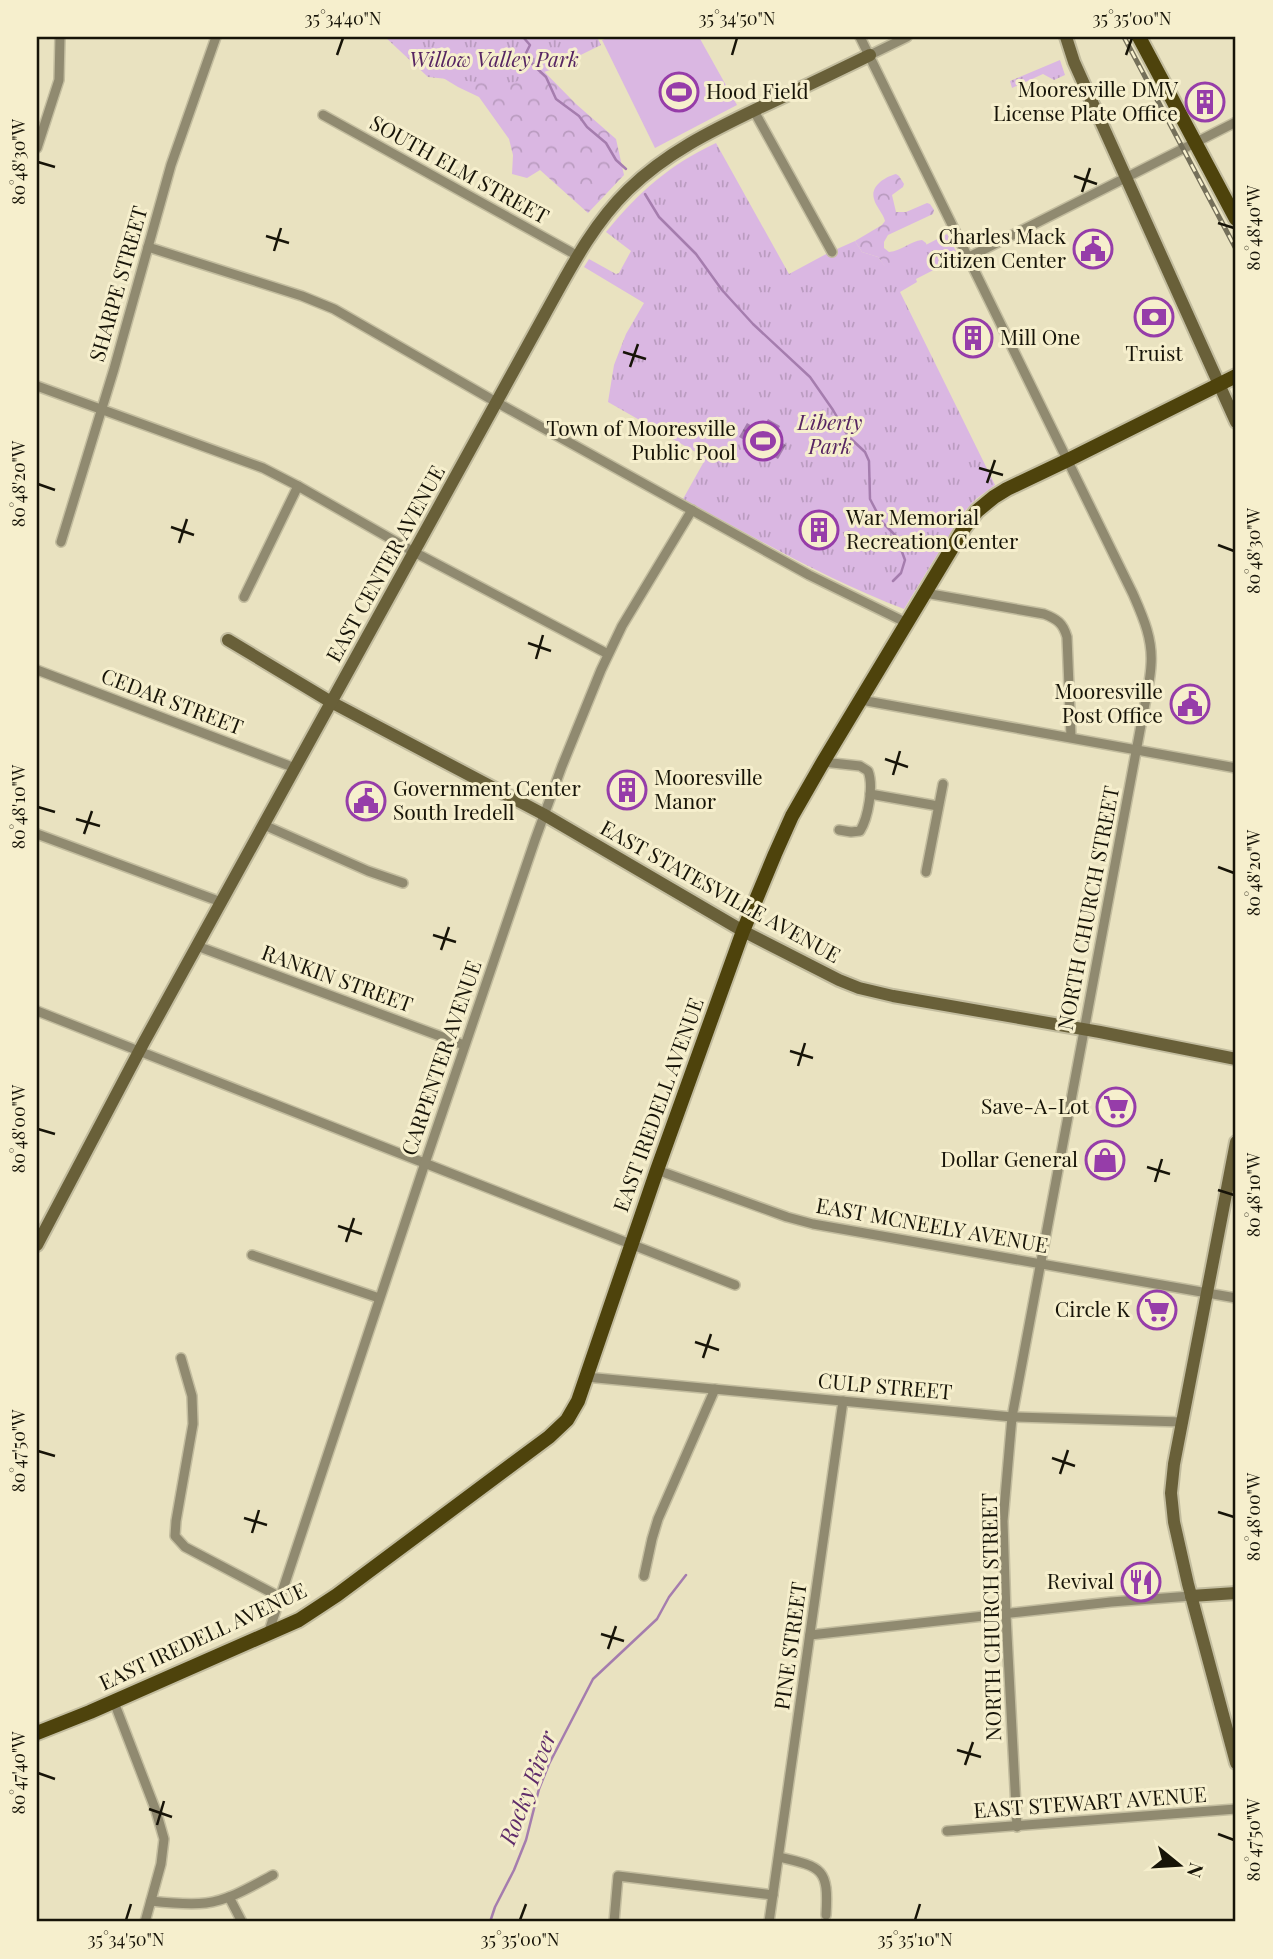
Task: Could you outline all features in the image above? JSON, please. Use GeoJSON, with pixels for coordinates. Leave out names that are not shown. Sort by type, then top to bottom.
{"type":"FeatureCollection","features":[{"type":"Feature","properties":{"kind":"main road"},"geometry":{"type":"LineString","coordinates":[[1139,37],[1236,219]]}},
{"type":"Feature","properties":{"kind":"main road","name":"EAST IREDELL AVENUE"},"geometry":{"type":"LineString","coordinates":[[37,1733],[299,1620],[337,1595],[549,1437],[567,1420],[578,1401],[743,931],[792,816],[964,528],[977,511],[1006,489],[1236,376]]}},
{"type":"Feature","properties":{"kind":"street"},"geometry":{"type":"LineString","coordinates":[[37,148],[59,80],[60,37]]}},
{"type":"Feature","properties":{"kind":"street","name":"SHARPE STREET"},"geometry":{"type":"LineString","coordinates":[[61,542],[171,165],[216,37]]}},
{"type":"Feature","properties":{"kind":"street","name":"NORTH CHURCH STREET"},"geometry":{"type":"LineString","coordinates":[[860,37],[1133,594],[1147,629],[1152,663],[1012,1417],[1003,1521],[1017,1827]]}},
{"type":"Feature","properties":{"kind":"street","name":"EAST CENTER AVENUE"},"geometry":{"type":"LineString","coordinates":[[37,1245],[139,1050],[590,236],[627,191],[656,165],[681,148],[907,37]]}},
{"type":"Feature","properties":{"kind":"street"},"geometry":{"type":"LineString","coordinates":[[1066,37],[1074,62],[1236,422]]}},
{"type":"Feature","properties":{"kind":"street"},"geometry":{"type":"LineString","coordinates":[[754,111],[832,252]]}},
{"type":"Feature","properties":{"kind":"street","name":"SOUTH ELM STREET"},"geometry":{"type":"LineString","coordinates":[[323,115],[578,256]]}},
{"type":"Feature","properties":{"kind":"street"},"geometry":{"type":"LineString","coordinates":[[969,257],[1236,122]]}},
{"type":"Feature","properties":{"kind":"street"},"geometry":{"type":"LineString","coordinates":[[148,247],[302,296],[334,309],[809,575],[907,623]]}},
{"type":"Feature","properties":{"kind":"street"},"geometry":{"type":"LineString","coordinates":[[37,386],[263,468],[414,552],[608,654]]}},
{"type":"Feature","properties":{"kind":"street"},"geometry":{"type":"LineString","coordinates":[[244,597],[298,486]]}},
{"type":"Feature","properties":{"kind":"street","name":"CARPENTER AVENUE"},"geometry":{"type":"LineString","coordinates":[[268,1634],[543,814],[608,654],[692,510]]}},
{"type":"Feature","properties":{"kind":"street"},"geometry":{"type":"LineString","coordinates":[[925,593],[1044,614],[1058,620],[1065,627],[1067,637],[1071,737]]}},
{"type":"Feature","properties":{"kind":"street","name":"EAST STATESVILLE AVENUE"},"geometry":{"type":"LineString","coordinates":[[228,640],[331,702],[543,814],[743,931],[807,965],[859,988],[1236,1059]]}},
{"type":"Feature","properties":{"kind":"street","name":"CEDAR STREET"},"geometry":{"type":"LineString","coordinates":[[37,670],[295,768]]}},
{"type":"Feature","properties":{"kind":"street"},"geometry":{"type":"LineString","coordinates":[[861,700],[1236,768]]}},
{"type":"Feature","properties":{"kind":"street"},"geometry":{"type":"LineString","coordinates":[[823,762],[860,766],[869,771],[872,781],[864,824],[860,831],[839,830]]}},
{"type":"Feature","properties":{"kind":"street"},"geometry":{"type":"LineString","coordinates":[[926,872],[943,784]]}},
{"type":"Feature","properties":{"kind":"street"},"geometry":{"type":"LineString","coordinates":[[870,794],[938,806]]}},
{"type":"Feature","properties":{"kind":"street"},"geometry":{"type":"LineString","coordinates":[[264,825],[368,871],[403,883]]}},
{"type":"Feature","properties":{"kind":"street"},"geometry":{"type":"LineString","coordinates":[[37,834],[221,902]]}},
{"type":"Feature","properties":{"kind":"street","name":"RANKIN STREET"},"geometry":{"type":"LineString","coordinates":[[197,946],[464,1045]]}},
{"type":"Feature","properties":{"kind":"street"},"geometry":{"type":"LineString","coordinates":[[37,1011],[734,1285]]}},
{"type":"Feature","properties":{"kind":"street"},"geometry":{"type":"LineString","coordinates":[[1236,1142],[1174,1464],[1171,1493],[1174,1522],[1191,1596],[1236,1763]]}},
{"type":"Feature","properties":{"kind":"street","name":"EAST MCNEELY AVENUE"},"geometry":{"type":"LineString","coordinates":[[657,1170],[813,1224],[1236,1298]]}},
{"type":"Feature","properties":{"kind":"street"},"geometry":{"type":"LineString","coordinates":[[252,1255],[379,1298]]}},
{"type":"Feature","properties":{"kind":"street"},"geometry":{"type":"LineString","coordinates":[[181,1359],[192,1396],[193,1424],[175,1536],[186,1547],[280,1597]]}},
{"type":"Feature","properties":{"kind":"street","name":"CULP STREET"},"geometry":{"type":"LineString","coordinates":[[586,1377],[1012,1417],[1182,1422]]}},
{"type":"Feature","properties":{"kind":"street"},"geometry":{"type":"LineString","coordinates":[[644,1576],[658,1519],[715,1388]]}},
{"type":"Feature","properties":{"kind":"street","name":"PINE STREET"},"geometry":{"type":"LineString","coordinates":[[769,1922],[843,1401]]}},
{"type":"Feature","properties":{"kind":"street"},"geometry":{"type":"LineString","coordinates":[[810,1635],[1111,1602],[1236,1593]]}},
{"type":"Feature","properties":{"kind":"street"},"geometry":{"type":"LineString","coordinates":[[114,1702],[164,1839],[163,1855],[145,1922]]}},
{"type":"Feature","properties":{"kind":"street","name":"EAST STEWART AVENUE"},"geometry":{"type":"LineString","coordinates":[[947,1831],[1236,1809]]}},
{"type":"Feature","properties":{"kind":"street"},"geometry":{"type":"LineString","coordinates":[[779,1857],[807,1863],[820,1870],[826,1884],[826,1915]]}},
{"type":"Feature","properties":{"kind":"street"},"geometry":{"type":"LineString","coordinates":[[151,1901],[208,1903],[229,1897],[273,1875]]}},
{"type":"Feature","properties":{"kind":"street"},"geometry":{"type":"LineString","coordinates":[[614,1922],[618,1876],[773,1895]]}},
{"type":"Feature","properties":{"kind":"street"},"geometry":{"type":"LineString","coordinates":[[229,1897],[242,1922]]}},
{"type":"Feature","properties":{"kind":"green space","name":"Willow Valley Park"},"geometry":{"type":"Polygon","coordinates":[[[385,37],[597,37],[601,45],[550,70],[506,85],[428,77],[385,37]]]}},
{"type":"Feature","properties":{"kind":"green space","name":"Hood Field"},"geometry":{"type":"Polygon","coordinates":[[[611,37],[699,37],[737,105],[655,148],[602,40],[611,37]]]}},
{"type":"Feature","properties":{"kind":"green space"},"geometry":{"type":"Polygon","coordinates":[[[514,41],[576,104],[616,139],[624,175],[588,213],[540,170],[527,178],[512,174],[513,155],[509,139],[479,97],[430,70],[514,41]]]}},
{"type":"Feature","properties":{"kind":"green space"},"geometry":{"type":"Polygon","coordinates":[[[1060,60],[1065,75],[1054,80],[1043,74],[1012,88],[1010,81],[1060,60]]]}},
{"type":"Feature","properties":{"kind":"green space","name":"Liberty Park"},"geometry":{"type":"Polygon","coordinates":[[[716,143],[789,274],[855,241],[862,252],[878,257],[885,266],[947,234],[959,257],[916,279],[917,282],[900,292],[995,485],[962,514],[904,609],[819,572],[683,499],[706,458],[608,402],[614,365],[626,334],[644,303],[584,267],[589,259],[616,274],[619,273],[631,251],[606,232],[630,204],[669,170],[716,143]]]}},
{"type":"Feature","properties":{"kind":"green space"},"geometry":{"type":"Polygon","coordinates":[[[896,174],[904,184],[892,195],[896,212],[906,212],[927,203],[934,210],[933,214],[888,235],[884,248],[889,252],[922,240],[927,246],[886,268],[878,257],[862,252],[855,241],[885,221],[873,194],[876,186],[896,174]]]}},
{"type":"Feature","properties":{"kind":"water","name":"Town of Mooresville Public Pool"},"geometry":{"type":"Polygon","coordinates":[[[768,419],[780,426],[774,438],[786,445],[778,459],[739,437],[747,423],[761,431],[768,419]]]}},
{"type":"Feature","properties":{"kind":"waterway"},"geometry":{"type":"LineString","coordinates":[[523,37],[530,45],[526,53],[528,60],[546,77],[556,99],[579,116],[587,127],[606,143],[616,160],[626,169]]}},
{"type":"Feature","properties":{"kind":"waterway"},"geometry":{"type":"LineString","coordinates":[[645,194],[659,217],[696,254],[722,290],[753,324],[810,377],[848,436],[865,452],[869,461],[870,499],[882,522],[896,536],[905,560],[901,573],[893,581]]}},
{"type":"Feature","properties":{"kind":"waterway","name":"Rocky River"},"geometry":{"type":"LineString","coordinates":[[490,1922],[526,1840],[539,1789],[549,1764],[593,1679],[657,1619],[686,1575]]}},
{"type":"Feature","properties":{"kind":"railway"},"geometry":{"type":"LineString","coordinates":[[1124,37],[1236,249]]}},
{"type":"Feature","properties":{"kind":"place","name":"Hood Field"},"geometry":{"type":"Point","coordinates":[679,92]}},
{"type":"Feature","properties":{"kind":"place","name":"Mooresville DMV License Plate Office"},"geometry":{"type":"Point","coordinates":[1205,102]}},
{"type":"Feature","properties":{"kind":"place","name":"Charles Mack Citizen Center"},"geometry":{"type":"Point","coordinates":[1093,249]}},
{"type":"Feature","properties":{"kind":"place","name":"Truist"},"geometry":{"type":"Point","coordinates":[1154,317]}},
{"type":"Feature","properties":{"kind":"place","name":"Mill One"},"geometry":{"type":"Point","coordinates":[973,338]}},
{"type":"Feature","properties":{"kind":"place","name":"Town of Mooresville Public Pool"},"geometry":{"type":"Point","coordinates":[763,441]}},
{"type":"Feature","properties":{"kind":"place","name":"War Memorial Recreation Center"},"geometry":{"type":"Point","coordinates":[819,530]}},
{"type":"Feature","properties":{"kind":"place","name":"Mooresville Post Office"},"geometry":{"type":"Point","coordinates":[1190,704]}},
{"type":"Feature","properties":{"kind":"place","name":"Mooresville Manor"},"geometry":{"type":"Point","coordinates":[627,790]}},
{"type":"Feature","properties":{"kind":"place","name":"Government Center South Iredell"},"geometry":{"type":"Point","coordinates":[366,801]}},
{"type":"Feature","properties":{"kind":"place","name":"Save-A-Lot"},"geometry":{"type":"Point","coordinates":[1116,1107]}},
{"type":"Feature","properties":{"kind":"place","name":"Dollar General"},"geometry":{"type":"Point","coordinates":[1105,1160]}},
{"type":"Feature","properties":{"kind":"place","name":"Circle K"},"geometry":{"type":"Point","coordinates":[1157,1310]}},
{"type":"Feature","properties":{"kind":"place","name":"Revival"},"geometry":{"type":"Point","coordinates":[1141,1582]}}]}
